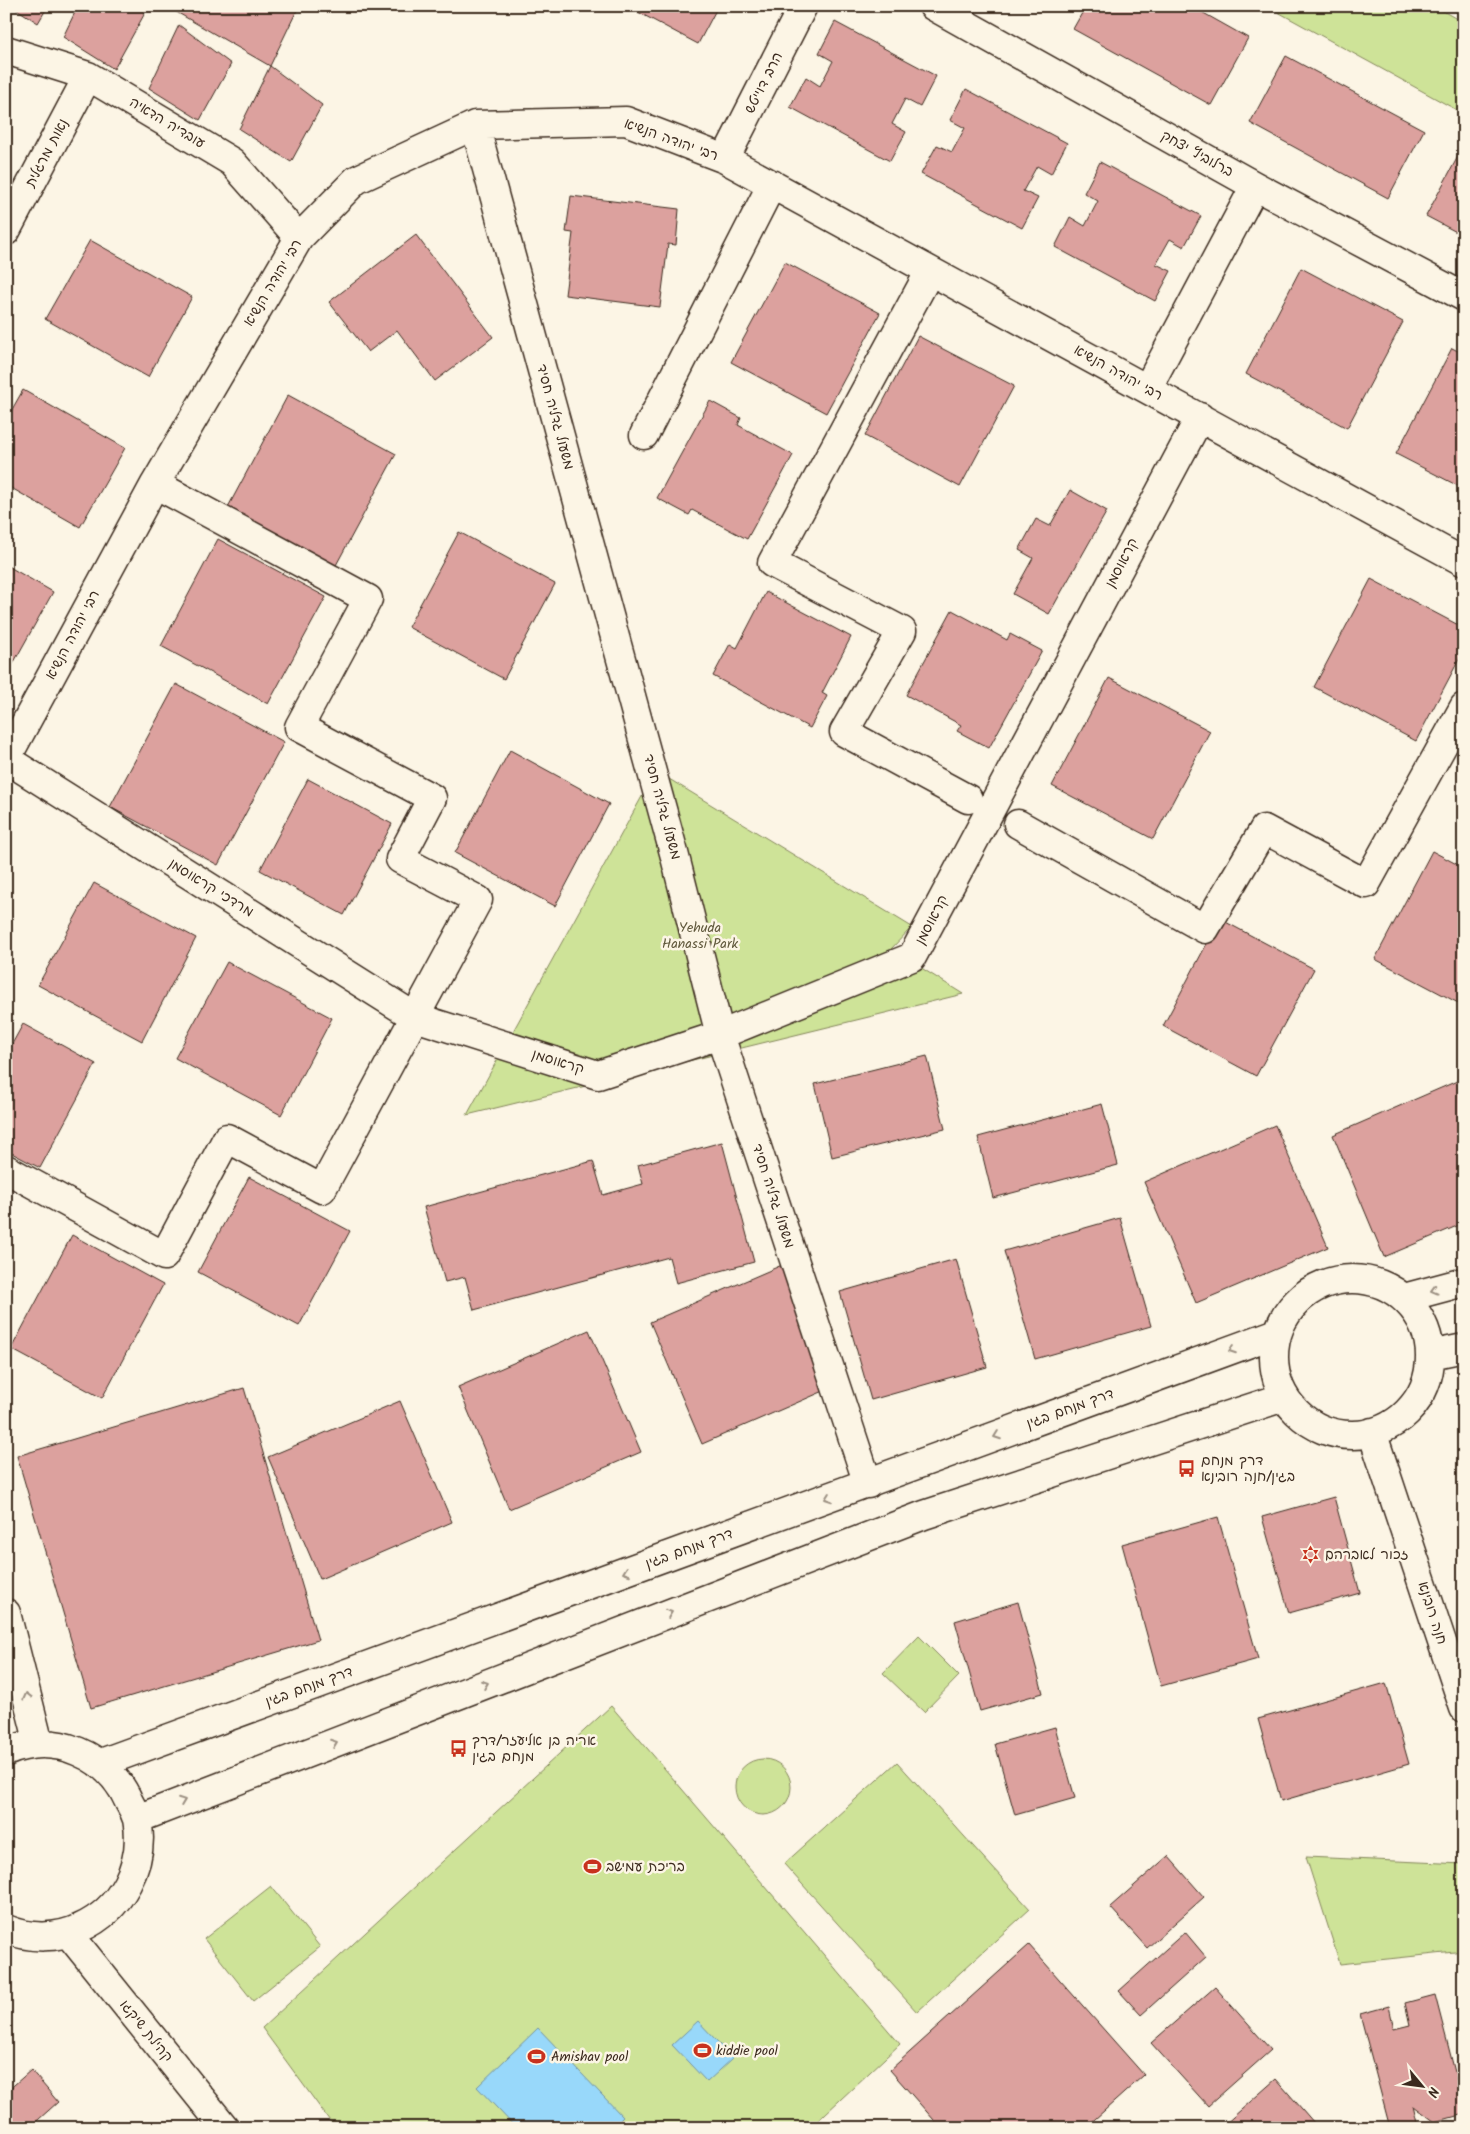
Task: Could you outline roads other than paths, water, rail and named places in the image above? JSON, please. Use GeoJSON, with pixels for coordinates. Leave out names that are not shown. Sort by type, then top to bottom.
{"type":"FeatureCollection","features":[{"type":"Feature","properties":{"kind":"street","name":"הרב דוייטש"},"geometry":{"type":"LineString","coordinates":[[725,159],[803,6]]}},
{"type":"Feature","properties":{"kind":"street","name":"ברלוביץ יצחק"},"geometry":{"type":"LineString","coordinates":[[933,6],[1255,186],[1464,298]]}},
{"type":"Feature","properties":{"kind":"street","name":"עובדיה הדאיה"},"geometry":{"type":"LineString","coordinates":[[6,50],[88,76],[232,162],[299,238]]}},
{"type":"Feature","properties":{"kind":"street","name":"נאות מרגלית"},"geometry":{"type":"LineString","coordinates":[[6,231],[88,76]]}},
{"type":"Feature","properties":{"kind":"street","name":"רבי יהודה הנשיא"},"geometry":{"type":"LineString","coordinates":[[6,759],[154,484],[299,238],[356,180],[475,125],[626,121],[725,159],[1464,562]]}},
{"type":"Feature","properties":{"kind":"street","name":"משעול גדליה חסיד"},"geometry":{"type":"LineString","coordinates":[[475,125],[674,853],[720,1035],[868,1484]]}},
{"type":"Feature","properties":{"kind":"street"},"geometry":{"type":"LineString","coordinates":[[644,435],[772,184]]}},
{"type":"Feature","properties":{"kind":"street"},"geometry":{"type":"LineString","coordinates":[[1147,389],[1255,186]]}},
{"type":"Feature","properties":{"kind":"street"},"geometry":{"type":"LineString","coordinates":[[930,271],[772,563],[902,631],[844,732],[968,799]]}},
{"type":"Feature","properties":{"kind":"street","name":"קראוסמן"},"geometry":{"type":"LineString","coordinates":[[415,1017],[598,1075],[720,1035],[912,957],[1200,418]]}},
{"type":"Feature","properties":{"kind":"street"},"geometry":{"type":"LineString","coordinates":[[6,1169],[164,1256],[228,1138],[322,1189],[478,900],[400,859],[432,798],[300,727],[368,599],[154,484]]}},
{"type":"Feature","properties":{"kind":"street"},"geometry":{"type":"LineString","coordinates":[[1018,824],[1205,929],[1264,829],[1366,884],[1464,707]]}},
{"type":"Feature","properties":{"kind":"street","name":"מרדכי קראוסמן"},"geometry":{"type":"LineString","coordinates":[[6,759],[415,1017]]}},
{"type":"Feature","properties":{"kind":"street"},"geometry":{"type":"LineString","coordinates":[[1345,1278],[1366,1279],[1386,1286],[1404,1298],[1418,1315],[1427,1334],[1430,1355],[1427,1377],[1416,1402],[1397,1420],[1372,1432],[1346,1435],[1320,1428],[1297,1413],[1284,1396],[1276,1377],[1274,1355],[1277,1333],[1288,1312],[1303,1295],[1322,1284],[1345,1278]]}},
{"type":"Feature","properties":{"kind":"street"},"geometry":{"type":"LineString","coordinates":[[1404,1298],[1464,1282]]}},
{"type":"Feature","properties":{"kind":"street","name":"דרך מנחם בגין"},"geometry":{"type":"LineString","coordinates":[[101,1763],[1277,1333]]}},
{"type":"Feature","properties":{"kind":"street"},"geometry":{"type":"LineString","coordinates":[[1430,1355],[1464,1348]]}},
{"type":"Feature","properties":{"kind":"street"},"geometry":{"type":"LineString","coordinates":[[136,1819],[924,1515],[1284,1396]]}},
{"type":"Feature","properties":{"kind":"street","name":"חנה רובינא"},"geometry":{"type":"LineString","coordinates":[[1372,1432],[1464,1708]]}},
{"type":"Feature","properties":{"kind":"street"},"geometry":{"type":"LineString","coordinates":[[6,1613],[39,1744]]}},
{"type":"Feature","properties":{"kind":"street"},"geometry":{"type":"LineString","coordinates":[[6,1752],[15,1748],[39,1744],[61,1745],[101,1763],[123,1788],[136,1819],[138,1848],[132,1876],[117,1902],[95,1921],[68,1934],[39,1937],[16,1933],[6,1929]]}},
{"type":"Feature","properties":{"kind":"street","name":"קהילת שיקגו"},"geometry":{"type":"LineString","coordinates":[[68,1934],[225,2128]]}},
{"type":"Feature","properties":{"kind":"water","name":"kiddie pool"},"geometry":{"type":"Polygon","coordinates":[[[698,2021],[733,2058],[707,2082],[672,2045],[698,2021]]]}},
{"type":"Feature","properties":{"kind":"water","name":"Amishav pool"},"geometry":{"type":"Polygon","coordinates":[[[538,2028],[623,2117],[612,2128],[516,2128],[477,2087],[538,2028]]]}},
{"type":"Feature","properties":{"kind":"place","name":"דרך מנחם בגין/חנה רובינא"},"geometry":{"type":"Point","coordinates":[1187,1469]}},
{"type":"Feature","properties":{"kind":"place","name":"זכור לאברהם"},"geometry":{"type":"Point","coordinates":[1311,1555]}},
{"type":"Feature","properties":{"kind":"place","name":"אריה בן אליעזר/דרך מנחם בגין"},"geometry":{"type":"Point","coordinates":[458,1749]}},
{"type":"Feature","properties":{"kind":"place","name":"בריכת עמישב"},"geometry":{"type":"Point","coordinates":[592,1867]}},
{"type":"Feature","properties":{"kind":"place","name":"kiddie pool"},"geometry":{"type":"Point","coordinates":[702,2051]}},
{"type":"Feature","properties":{"kind":"place","name":"Amishav pool"},"geometry":{"type":"Point","coordinates":[537,2057]}},
{"type":"Feature","properties":{"kind":"park label","name":"Yehuda Hanassi Park"},"geometry":{"type":"Point","coordinates":[700,936]}}]}
